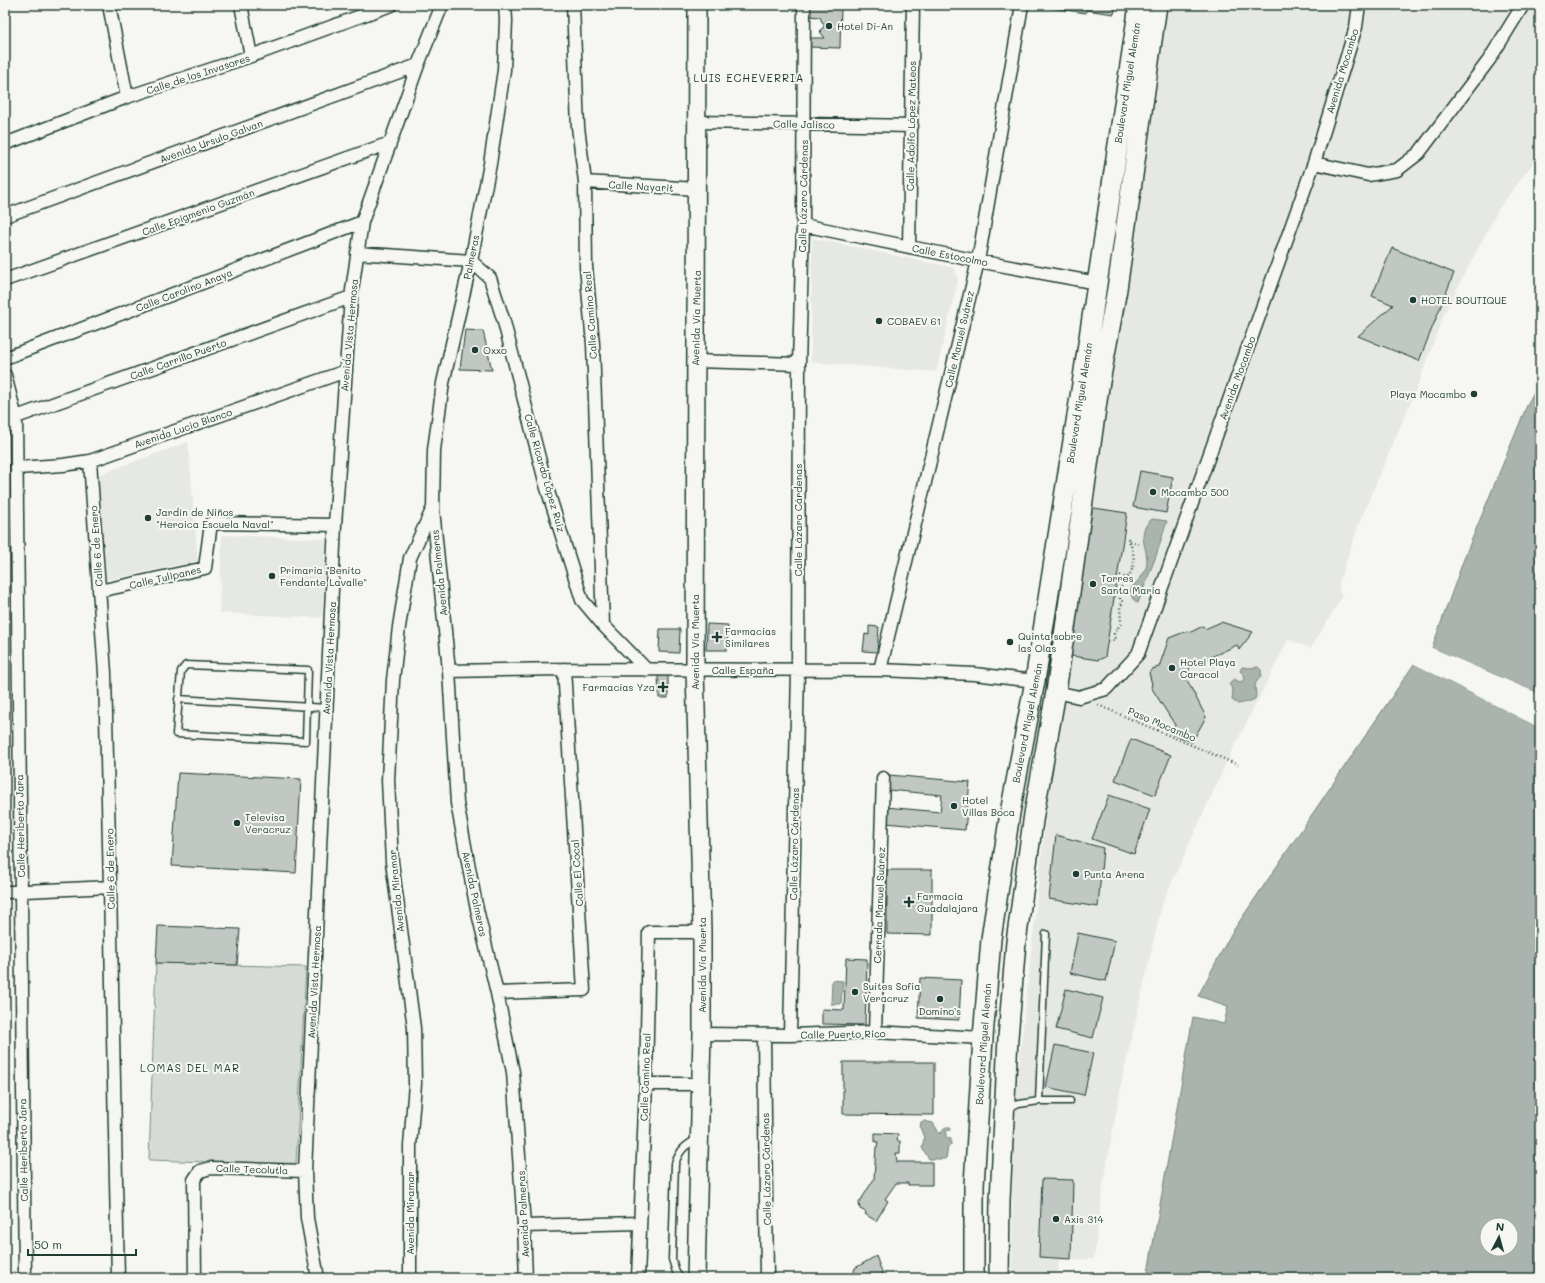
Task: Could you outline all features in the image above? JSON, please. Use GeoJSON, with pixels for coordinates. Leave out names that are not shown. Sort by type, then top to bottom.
{"type":"FeatureCollection","features":[{"type":"Feature","properties":{"kind":"main road","name":"Boulevard Miguel Alemán"},"geometry":{"type":"LineString","coordinates":[[974,1278],[974,1184],[991,939],[1010,813],[1035,681],[1139,5]]}},
{"type":"Feature","properties":{"kind":"main road","name":"Boulevard Miguel Alemán"},"geometry":{"type":"LineString","coordinates":[[999,1278],[1000,1200],[1004,1106],[1016,942],[1034,814],[1056,692],[1099,387],[1117,289],[1157,5]]}},
{"type":"Feature","properties":{"kind":"street"},"geometry":{"type":"LineString","coordinates":[[110,5],[127,97]]}},
{"type":"Feature","properties":{"kind":"street"},"geometry":{"type":"LineString","coordinates":[[241,5],[251,56]]}},
{"type":"Feature","properties":{"kind":"street","name":"Calle de los Invasores"},"geometry":{"type":"LineString","coordinates":[[5,144],[127,97],[251,56],[374,8],[391,5]]}},
{"type":"Feature","properties":{"kind":"street","name":"Avenida Vista Hermosa"},"geometry":{"type":"LineString","coordinates":[[318,1278],[307,1218],[305,1171],[336,525],[351,297],[362,222],[418,65],[442,5]]}},
{"type":"Feature","properties":{"kind":"street","name":"Palmeras"},"geometry":{"type":"LineString","coordinates":[[433,509],[434,450],[443,383],[471,261],[490,164],[504,70],[506,20],[505,5]]}},
{"type":"Feature","properties":{"kind":"street","name":"Calle Camino Real"},"geometry":{"type":"LineString","coordinates":[[573,5],[578,127],[584,182],[586,267],[593,344],[603,625]]}},
{"type":"Feature","properties":{"kind":"street","name":"Avenida Vía Muerta"},"geometry":{"type":"LineString","coordinates":[[696,1278],[702,1034],[702,932],[695,670],[697,5]]}},
{"type":"Feature","properties":{"kind":"street","name":"Calle Lázaro Cárdenas"},"geometry":{"type":"LineString","coordinates":[[790,1035],[798,670],[799,364],[803,225],[804,5]]}},
{"type":"Feature","properties":{"kind":"street","name":"Calle Adolfo López Mateos"},"geometry":{"type":"LineString","coordinates":[[909,247],[913,5]]}},
{"type":"Feature","properties":{"kind":"street","name":"Calle Manuel Suárez"},"geometry":{"type":"LineString","coordinates":[[880,670],[978,261],[1022,5]]}},
{"type":"Feature","properties":{"kind":"street","name":"Avenida Mocambo"},"geometry":{"type":"LineString","coordinates":[[1056,692],[1079,697],[1106,689],[1138,654],[1314,163],[1356,26],[1359,5]]}},
{"type":"Feature","properties":{"kind":"street"},"geometry":{"type":"LineString","coordinates":[[1314,163],[1368,174],[1398,170],[1419,153],[1490,60],[1523,5]]}},
{"type":"Feature","properties":{"kind":"street","name":"Avenida Ursulo Galvan"},"geometry":{"type":"LineString","coordinates":[[5,216],[418,65]]}},
{"type":"Feature","properties":{"kind":"street","name":"Calle Jalisco"},"geometry":{"type":"LineString","coordinates":[[697,122],[912,126]]}},
{"type":"Feature","properties":{"kind":"street","name":"Calle Epigmenio Guzmán"},"geometry":{"type":"LineString","coordinates":[[5,280],[390,143]]}},
{"type":"Feature","properties":{"kind":"street","name":"Calle Nayarit"},"geometry":{"type":"LineString","coordinates":[[584,182],[697,189]]}},
{"type":"Feature","properties":{"kind":"street","name":"Calle Carolino Anaya"},"geometry":{"type":"LineString","coordinates":[[5,358],[362,222]]}},
{"type":"Feature","properties":{"kind":"street","name":"Calle Estocolmo"},"geometry":{"type":"LineString","coordinates":[[803,225],[978,261],[1097,283]]}},
{"type":"Feature","properties":{"kind":"street"},"geometry":{"type":"LineString","coordinates":[[358,253],[471,261]]}},
{"type":"Feature","properties":{"kind":"street","name":"Calle Ricardo López Ruiz"},"geometry":{"type":"LineString","coordinates":[[471,261],[490,278],[504,322],[546,485],[582,600],[603,625],[647,670]]}},
{"type":"Feature","properties":{"kind":"street","name":"Calle Carrillo Puerto"},"geometry":{"type":"LineString","coordinates":[[10,419],[351,297]]}},
{"type":"Feature","properties":{"kind":"street"},"geometry":{"type":"LineString","coordinates":[[695,361],[799,364]]}},
{"type":"Feature","properties":{"kind":"street","name":"Avenida Lucio Blanco"},"geometry":{"type":"LineString","coordinates":[[17,468],[63,465],[90,461],[346,371]]}},
{"type":"Feature","properties":{"kind":"street","name":"Calle Heriberto Jara"},"geometry":{"type":"LineString","coordinates":[[5,375],[17,468],[25,1278]]}},
{"type":"Feature","properties":{"kind":"street","name":"Calle 6 de Enero"},"geometry":{"type":"LineString","coordinates":[[90,461],[105,674],[118,1278]]}},
{"type":"Feature","properties":{"kind":"street","name":"Avenida Palmeras"},"geometry":{"type":"LineString","coordinates":[[433,509],[449,670],[457,803],[476,905],[497,992],[513,1072],[524,1226],[526,1278]]}},
{"type":"Feature","properties":{"kind":"street","name":"Avenida Miramar"},"geometry":{"type":"LineString","coordinates":[[410,1278],[410,1146],[415,1084],[414,1028],[392,862],[388,780],[393,680],[399,627],[410,558],[433,509]]}},
{"type":"Feature","properties":{"kind":"street","name":"Calle Tulipanes"},"geometry":{"type":"LineString","coordinates":[[99,591],[205,568],[211,523],[336,525]]}},
{"type":"Feature","properties":{"kind":"street","name":"Calle El Cocal"},"geometry":{"type":"LineString","coordinates":[[497,992],[584,990],[564,669]]}},
{"type":"Feature","properties":{"kind":"street","name":"Calle España"},"geometry":{"type":"LineString","coordinates":[[449,670],[880,670],[974,674],[1035,681]]}},
{"type":"Feature","properties":{"kind":"street","name":"Cerrada Manuel Suárez"},"geometry":{"type":"LineString","coordinates":[[875,1032],[883,778]]}},
{"type":"Feature","properties":{"kind":"street"},"geometry":{"type":"LineString","coordinates":[[5,892],[110,887]]}},
{"type":"Feature","properties":{"kind":"street","name":"Calle Camino Real"},"geometry":{"type":"LineString","coordinates":[[638,1278],[646,1084],[649,932],[702,932]]}},
{"type":"Feature","properties":{"kind":"street","name":"Calle Puerto Rico"},"geometry":{"type":"LineString","coordinates":[[702,1034],[790,1035],[875,1032],[983,1038]]}},
{"type":"Feature","properties":{"kind":"street","name":"Calle Lázaro Cárdenas"},"geometry":{"type":"LineString","coordinates":[[764,1035],[767,1278]]}},
{"type":"Feature","properties":{"kind":"street"},"geometry":{"type":"LineString","coordinates":[[646,1084],[701,1084]]}},
{"type":"Feature","properties":{"kind":"street","name":"Calle Tecolutla"},"geometry":{"type":"LineString","coordinates":[[195,1278],[194,1180],[200,1171],[211,1168],[305,1171]]}},
{"type":"Feature","properties":{"kind":"street"},"geometry":{"type":"LineString","coordinates":[[524,1226],[640,1223]]}},
{"type":"Feature","properties":{"kind":"lane"},"geometry":{"type":"LineString","coordinates":[[186,665],[308,670],[306,741],[176,734],[178,699],[181,671],[186,665]]}},
{"type":"Feature","properties":{"kind":"lane"},"geometry":{"type":"LineString","coordinates":[[178,699],[327,708]]}},
{"type":"Feature","properties":{"kind":"lane"},"geometry":{"type":"LineString","coordinates":[[1039,1101],[1046,934]]}},
{"type":"Feature","properties":{"kind":"lane"},"geometry":{"type":"LineString","coordinates":[[1004,1106],[1039,1101],[1070,1101]]}},
{"type":"Feature","properties":{"kind":"lane"},"geometry":{"type":"LineString","coordinates":[[680,1278],[676,1272],[672,1259],[675,1164],[683,1147],[700,1136]]}},
{"type":"Feature","properties":{"kind":"path"},"geometry":{"type":"LineString","coordinates":[[1109,642],[1115,640],[1114,634],[1121,623],[1120,607],[1123,601],[1120,590],[1131,571],[1134,561],[1132,547],[1127,537]]}},
{"type":"Feature","properties":{"kind":"path"},"geometry":{"type":"LineString","coordinates":[[1130,541],[1138,544]]}},
{"type":"Feature","properties":{"kind":"path"},"geometry":{"type":"LineString","coordinates":[[1120,575],[1131,581]]}},
{"type":"Feature","properties":{"kind":"path"},"geometry":{"type":"LineString","coordinates":[[1117,599],[1123,601]]}},
{"type":"Feature","properties":{"kind":"path","name":"Paso Mocambo"},"geometry":{"type":"LineString","coordinates":[[1079,697],[1238,765]]}},
{"type":"Feature","properties":{"kind":"shaded area"},"geometry":{"type":"Polygon","coordinates":[[[1164,5],[1540,5],[1540,154],[1499,208],[1443,316],[1418,385],[1360,521],[1339,582],[1342,597],[1311,648],[1288,640],[1228,759],[1162,904],[1122,1080],[1104,1179],[1094,1259],[1059,1260],[1058,1278],[1012,1278],[1013,1120],[1057,712],[1164,5]]]}},
{"type":"Feature","properties":{"kind":"shaded area","name":"COBAEV 61"},"geometry":{"type":"Polygon","coordinates":[[[812,238],[955,268],[958,280],[936,372],[811,362],[812,238]]]}},
{"type":"Feature","properties":{"kind":"shaded area"},"geometry":{"type":"Polygon","coordinates":[[[1540,381],[1540,694],[1432,648],[1465,556],[1528,403],[1540,381]]]}},
{"type":"Feature","properties":{"kind":"shaded area","name":"Jardín de Niños \"Heroica Escuela Naval\""},"geometry":{"type":"Polygon","coordinates":[[[188,442],[198,561],[106,580],[98,475],[188,442]]]}},
{"type":"Feature","properties":{"kind":"shaded area"},"geometry":{"type":"Polygon","coordinates":[[[1152,519],[1167,521],[1156,556],[1138,603],[1133,599],[1130,591],[1143,575],[1146,568],[1147,561],[1143,537],[1146,525],[1152,519]]]}},
{"type":"Feature","properties":{"kind":"shaded area","name":"Primaria \"Benito Fendante Lavalle\""},"geometry":{"type":"Polygon","coordinates":[[[222,535],[326,539],[322,618],[219,613],[222,535]]]}},
{"type":"Feature","properties":{"kind":"shaded area"},"geometry":{"type":"Polygon","coordinates":[[[1414,664],[1540,728],[1540,1278],[1147,1278],[1193,1017],[1224,1024],[1228,1006],[1198,996],[1231,934],[1414,664]]]}},
{"type":"Feature","properties":{"kind":"shaded area"},"geometry":{"type":"Polygon","coordinates":[[[1242,667],[1258,667],[1261,670],[1261,677],[1255,685],[1255,699],[1238,704],[1232,700],[1233,691],[1229,683],[1234,679],[1240,682],[1244,680],[1245,676],[1240,671],[1242,667]]]}},
{"type":"Feature","properties":{"kind":"shaded area"},"geometry":{"type":"Polygon","coordinates":[[[156,963],[306,967],[296,1165],[149,1160],[156,963]]]}},
{"type":"Feature","properties":{"kind":"shaded area"},"geometry":{"type":"Polygon","coordinates":[[[832,980],[843,981],[841,1004],[831,1004],[832,980]]]}},
{"type":"Feature","properties":{"kind":"shaded area"},"geometry":{"type":"Polygon","coordinates":[[[924,1121],[933,1123],[940,1134],[946,1127],[950,1128],[950,1130],[946,1131],[946,1137],[951,1139],[951,1145],[948,1147],[946,1159],[929,1159],[922,1148],[924,1138],[920,1127],[921,1122],[924,1121]]]}},
{"type":"Feature","properties":{"kind":"pier"},"geometry":{"type":"Polygon","coordinates":[[[1430,647],[1540,694],[1540,696],[1431,649],[1430,647]]]}},
{"type":"Feature","properties":{"kind":"pier"},"geometry":{"type":"Polygon","coordinates":[[[1413,662],[1540,726],[1540,728],[1412,663],[1413,662]]]}},
{"type":"Feature","properties":{"kind":"building"},"geometry":{"type":"Polygon","coordinates":[[[809,5],[841,6],[840,48],[809,47],[809,38],[825,38],[820,30],[824,27],[824,23],[820,17],[809,16],[809,5]]]}},
{"type":"Feature","properties":{"kind":"building"},"geometry":{"type":"Polygon","coordinates":[[[1031,5],[1116,5],[1114,14],[1086,10],[1086,13],[1031,5]]]}},
{"type":"Feature","properties":{"kind":"building","name":"HOTEL BOUTIQUE"},"geometry":{"type":"Polygon","coordinates":[[[1392,248],[1454,273],[1419,361],[1358,336],[1393,305],[1372,296],[1392,248]]]}},
{"type":"Feature","properties":{"kind":"building","name":"Oxxo"},"geometry":{"type":"Polygon","coordinates":[[[465,330],[483,331],[492,370],[460,369],[465,330]]]}},
{"type":"Feature","properties":{"kind":"building","name":"Mocambo 500"},"geometry":{"type":"Polygon","coordinates":[[[1140,471],[1173,477],[1166,513],[1133,507],[1140,471]]]}},
{"type":"Feature","properties":{"kind":"building","name":"Torres Santa María"},"geometry":{"type":"Polygon","coordinates":[[[1081,506],[1127,513],[1105,657],[1098,660],[1059,654],[1081,506]]]}},
{"type":"Feature","properties":{"kind":"building"},"geometry":{"type":"Polygon","coordinates":[[[1221,622],[1253,632],[1239,650],[1237,645],[1190,667],[1186,678],[1206,717],[1192,742],[1172,734],[1175,725],[1151,687],[1152,684],[1149,673],[1152,669],[1159,667],[1169,638],[1187,631],[1191,632],[1203,626],[1205,629],[1221,622]]]}},
{"type":"Feature","properties":{"kind":"building","name":"Farmacias Similares"},"geometry":{"type":"Polygon","coordinates":[[[707,624],[728,625],[727,650],[706,650],[707,624]]]}},
{"type":"Feature","properties":{"kind":"building"},"geometry":{"type":"Polygon","coordinates":[[[869,626],[879,627],[877,652],[863,651],[865,634],[869,635],[869,626]]]}},
{"type":"Feature","properties":{"kind":"building"},"geometry":{"type":"Polygon","coordinates":[[[660,629],[680,629],[679,653],[659,652],[660,629]]]}},
{"type":"Feature","properties":{"kind":"building","name":"Farmacias Yza"},"geometry":{"type":"Polygon","coordinates":[[[658,675],[668,675],[668,698],[659,698],[658,675]]]}},
{"type":"Feature","properties":{"kind":"building"},"geometry":{"type":"Polygon","coordinates":[[[1131,739],[1171,755],[1155,795],[1115,780],[1131,739]]]}},
{"type":"Feature","properties":{"kind":"building","name":"Televisa Veracruz"},"geometry":{"type":"Polygon","coordinates":[[[178,773],[301,779],[296,873],[172,866],[178,773]]]}},
{"type":"Feature","properties":{"kind":"building"},"geometry":{"type":"Polygon","coordinates":[[[889,775],[970,782],[965,830],[885,823],[886,807],[940,812],[942,795],[888,790],[889,775]]]}},
{"type":"Feature","properties":{"kind":"building"},"geometry":{"type":"Polygon","coordinates":[[[1109,795],[1150,809],[1134,854],[1092,839],[1109,795]]]}},
{"type":"Feature","properties":{"kind":"building","name":"Punta Arena"},"geometry":{"type":"Polygon","coordinates":[[[1056,835],[1103,848],[1098,907],[1049,899],[1056,835]]]}},
{"type":"Feature","properties":{"kind":"building","name":"Farmacia Guadalajara"},"geometry":{"type":"Polygon","coordinates":[[[887,870],[932,870],[932,935],[887,934],[887,870]]]}},
{"type":"Feature","properties":{"kind":"building"},"geometry":{"type":"Polygon","coordinates":[[[158,926],[240,929],[237,965],[156,963],[158,926]]]}},
{"type":"Feature","properties":{"kind":"building"},"geometry":{"type":"Polygon","coordinates":[[[1078,933],[1115,941],[1106,981],[1070,973],[1078,933]]]}},
{"type":"Feature","properties":{"kind":"building"},"geometry":{"type":"Polygon","coordinates":[[[846,958],[867,959],[865,1025],[822,1024],[822,1009],[844,1010],[846,958]]]}},
{"type":"Feature","properties":{"kind":"building","name":"Domino's"},"geometry":{"type":"Polygon","coordinates":[[[920,978],[961,980],[959,1020],[918,1018],[920,978]]]}},
{"type":"Feature","properties":{"kind":"building"},"geometry":{"type":"Polygon","coordinates":[[[1066,989],[1103,998],[1093,1038],[1056,1029],[1066,989]]]}},
{"type":"Feature","properties":{"kind":"building"},"geometry":{"type":"Polygon","coordinates":[[[1055,1045],[1093,1053],[1084,1095],[1046,1087],[1055,1045]]]}},
{"type":"Feature","properties":{"kind":"building"},"geometry":{"type":"Polygon","coordinates":[[[843,1062],[934,1062],[934,1115],[843,1114],[843,1062]]]}},
{"type":"Feature","properties":{"kind":"building"},"geometry":{"type":"Polygon","coordinates":[[[875,1133],[898,1134],[897,1141],[900,1141],[900,1153],[896,1153],[897,1162],[932,1162],[932,1185],[908,1185],[908,1183],[896,1183],[885,1199],[888,1201],[876,1221],[860,1209],[859,1203],[874,1179],[876,1147],[878,1142],[875,1142],[875,1133]]]}},
{"type":"Feature","properties":{"kind":"building","name":"Axis 314"},"geometry":{"type":"Polygon","coordinates":[[[1042,1179],[1073,1180],[1071,1259],[1039,1257],[1042,1179]]]}},
{"type":"Feature","properties":{"kind":"building"},"geometry":{"type":"Polygon","coordinates":[[[876,1256],[883,1275],[879,1276],[880,1278],[857,1278],[854,1271],[855,1268],[876,1256]]]}},
{"type":"Feature","properties":{"kind":"place","name":"Hotel Di-An"},"geometry":{"type":"Point","coordinates":[829,26]}},
{"type":"Feature","properties":{"kind":"place","name":"HOTEL BOUTIQUE"},"geometry":{"type":"Point","coordinates":[1413,300]}},
{"type":"Feature","properties":{"kind":"place","name":"COBAEV 61"},"geometry":{"type":"Point","coordinates":[879,321]}},
{"type":"Feature","properties":{"kind":"place","name":"Oxxo"},"geometry":{"type":"Point","coordinates":[475,350]}},
{"type":"Feature","properties":{"kind":"place","name":"Playa Mocambo"},"geometry":{"type":"Point","coordinates":[1474,394]}},
{"type":"Feature","properties":{"kind":"place","name":"Mocambo 500"},"geometry":{"type":"Point","coordinates":[1153,492]}},
{"type":"Feature","properties":{"kind":"place","name":"Jardín de Niños \"Heroica Escuela Naval\""},"geometry":{"type":"Point","coordinates":[148,518]}},
{"type":"Feature","properties":{"kind":"place","name":"Primaria \"Benito Fendante Lavalle\""},"geometry":{"type":"Point","coordinates":[272,576]}},
{"type":"Feature","properties":{"kind":"place","name":"Torres Santa María"},"geometry":{"type":"Point","coordinates":[1093,584]}},
{"type":"Feature","properties":{"kind":"place","name":"Farmacias Similares"},"geometry":{"type":"Point","coordinates":[717,637]}},
{"type":"Feature","properties":{"kind":"place","name":"Quinta sobre las Olas"},"geometry":{"type":"Point","coordinates":[1010,642]}},
{"type":"Feature","properties":{"kind":"place","name":"Hotel Playa Caracol"},"geometry":{"type":"Point","coordinates":[1172,668]}},
{"type":"Feature","properties":{"kind":"place","name":"Farmacias Yza"},"geometry":{"type":"Point","coordinates":[663,687]}},
{"type":"Feature","properties":{"kind":"place","name":"Hotel Villas Boca"},"geometry":{"type":"Point","coordinates":[954,806]}},
{"type":"Feature","properties":{"kind":"place","name":"Televisa Veracruz"},"geometry":{"type":"Point","coordinates":[237,823]}},
{"type":"Feature","properties":{"kind":"place","name":"Punta Arena"},"geometry":{"type":"Point","coordinates":[1076,874]}},
{"type":"Feature","properties":{"kind":"place","name":"Farmacia Guadalajara"},"geometry":{"type":"Point","coordinates":[909,902]}},
{"type":"Feature","properties":{"kind":"place","name":"Suites Sofia Veracruz"},"geometry":{"type":"Point","coordinates":[855,992]}},
{"type":"Feature","properties":{"kind":"place","name":"Domino's"},"geometry":{"type":"Point","coordinates":[940,999]}},
{"type":"Feature","properties":{"kind":"place","name":"Axis 314"},"geometry":{"type":"Point","coordinates":[1056,1219]}},
{"type":"Feature","properties":{"kind":"district","name":"LUIS ECHEVERRIA"},"geometry":{"type":"Point","coordinates":[749,78]}},
{"type":"Feature","properties":{"kind":"district","name":"LOMAS DEL MAR"},"geometry":{"type":"Point","coordinates":[190,1068]}}]}
